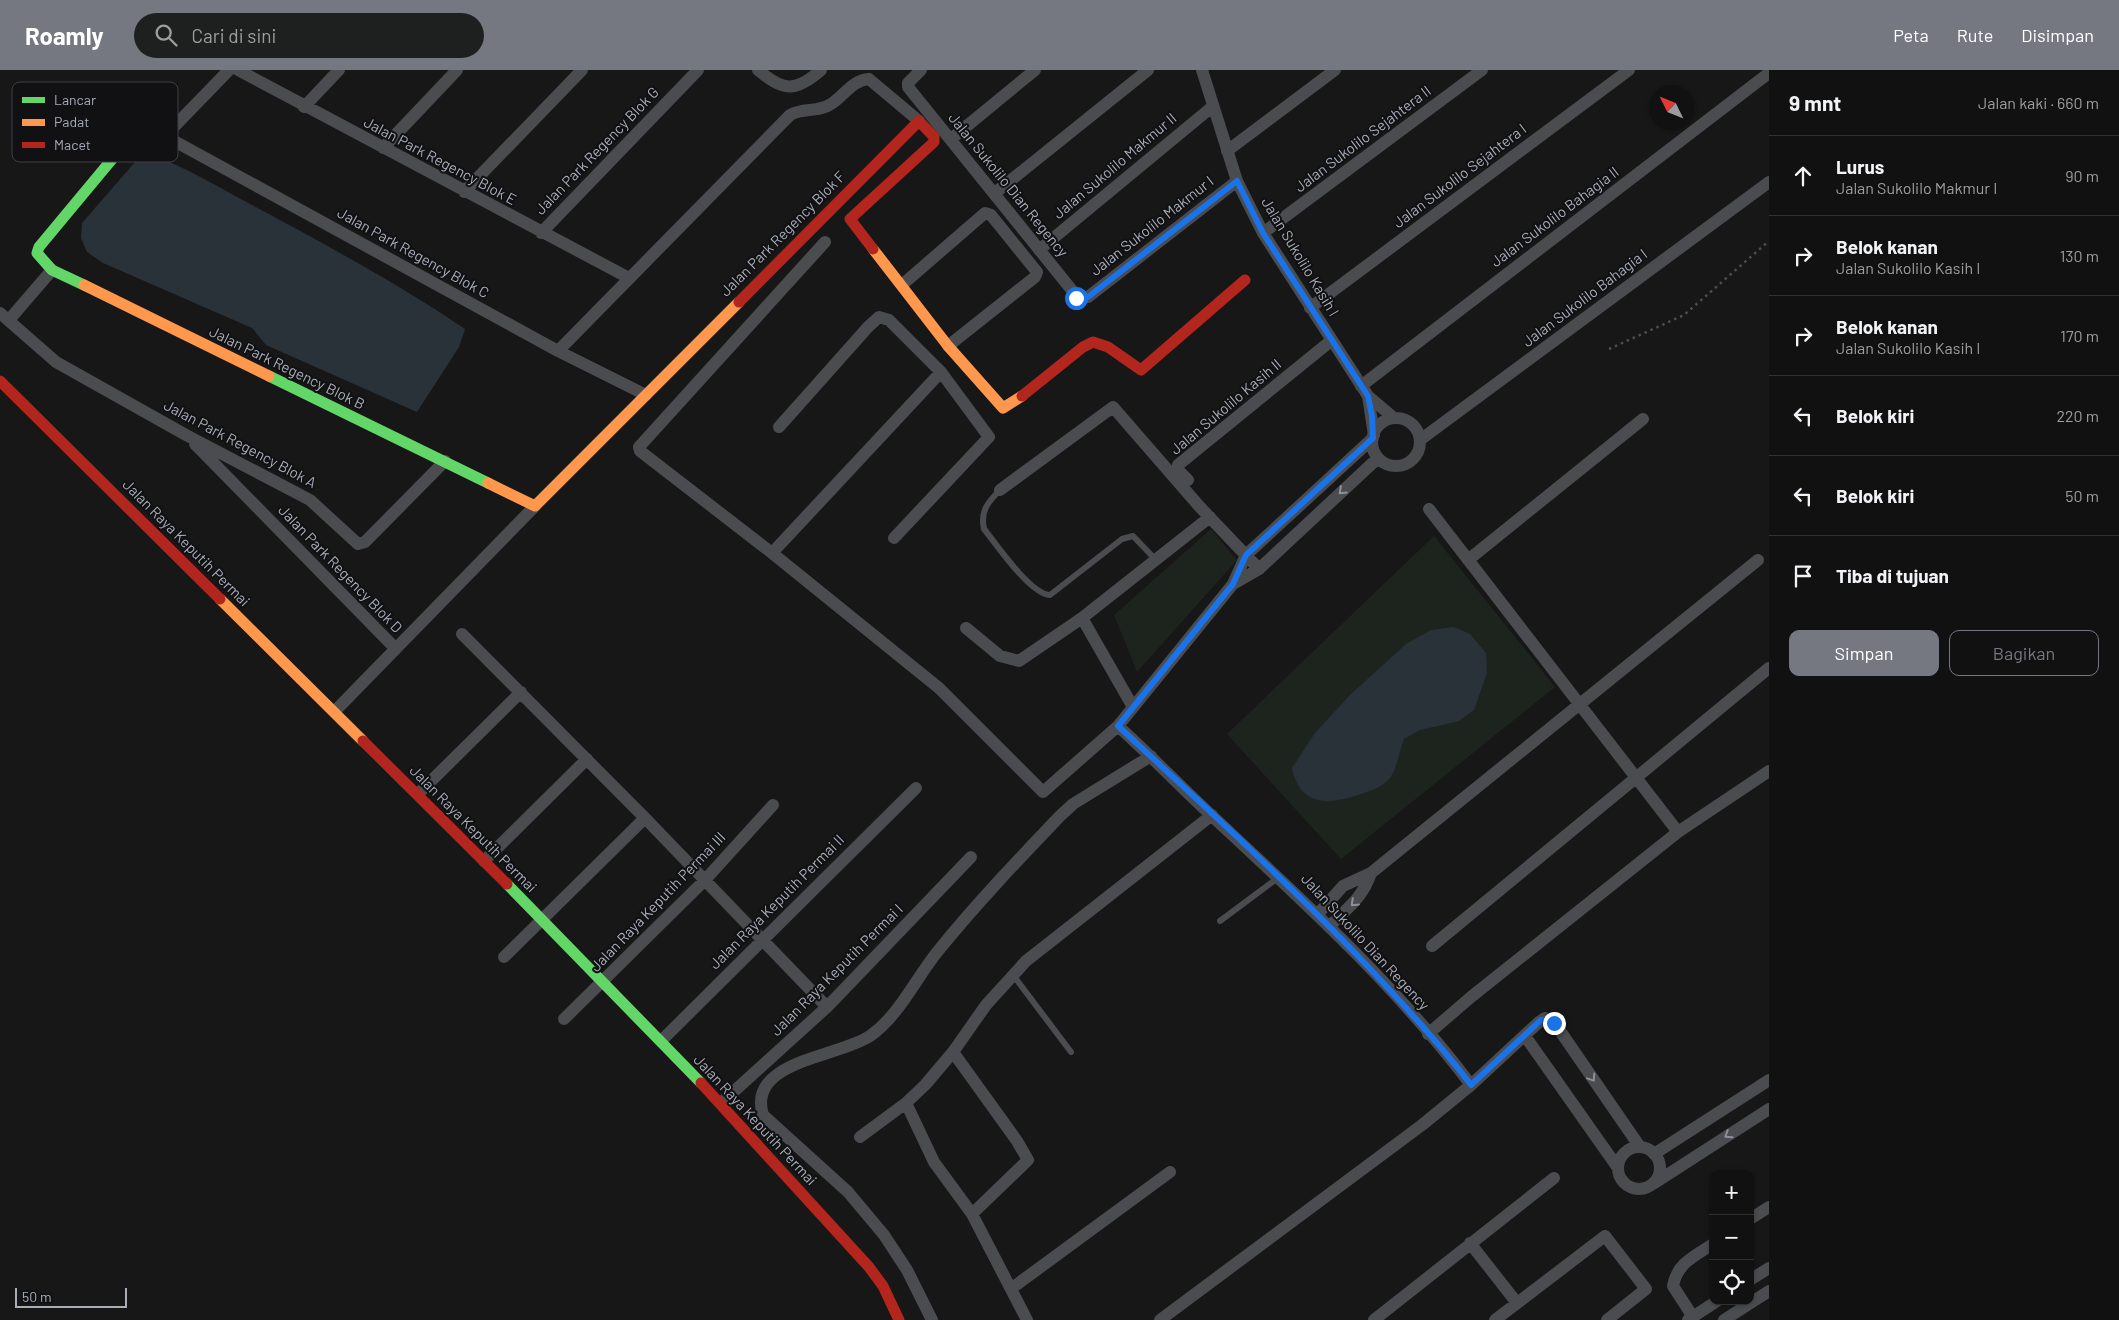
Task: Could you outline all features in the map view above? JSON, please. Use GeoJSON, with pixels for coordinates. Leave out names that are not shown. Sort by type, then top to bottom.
{"type":"FeatureCollection","features":[{"type":"Feature","properties":{"kind":"street"},"geometry":{"type":"LineString","coordinates":[[178,123],[229,70]]}},
{"type":"Feature","properties":{"kind":"street","name":"Jalan Park Regency Blok E"},"geometry":{"type":"LineString","coordinates":[[238,70],[541,233],[629,278]]}},
{"type":"Feature","properties":{"kind":"street"},"geometry":{"type":"LineString","coordinates":[[304,106],[339,70]]}},
{"type":"Feature","properties":{"kind":"street"},"geometry":{"type":"LineString","coordinates":[[383,148],[457,70]]}},
{"type":"Feature","properties":{"kind":"street"},"geometry":{"type":"LineString","coordinates":[[464,192],[582,70]]}},
{"type":"Feature","properties":{"kind":"street","name":"Jalan Park Regency Blok G"},"geometry":{"type":"LineString","coordinates":[[541,233],[698,70]]}},
{"type":"Feature","properties":{"kind":"street"},"geometry":{"type":"LineString","coordinates":[[758,70],[774,83],[783,87],[804,84],[821,70]]}},
{"type":"Feature","properties":{"kind":"street","name":"Jalan Sukolilo Dian Regency"},"geometry":{"type":"LineString","coordinates":[[922,70],[908,83],[910,89],[1076,298],[1079,300],[1088,297]]}},
{"type":"Feature","properties":{"kind":"street"},"geometry":{"type":"LineString","coordinates":[[951,139],[1035,70]]}},
{"type":"Feature","properties":{"kind":"street"},"geometry":{"type":"LineString","coordinates":[[994,193],[1148,70]]}},
{"type":"Feature","properties":{"kind":"street","name":"Jalan Sukolilo Kasih I"},"geometry":{"type":"LineString","coordinates":[[1202,70],[1212,107],[1237,181],[1263,233],[1364,391],[1389,420]]}},
{"type":"Feature","properties":{"kind":"street"},"geometry":{"type":"LineString","coordinates":[[1227,151],[1335,70]]}},
{"type":"Feature","properties":{"kind":"street","name":"Jalan Sukolilo Sejahtera II"},"geometry":{"type":"LineString","coordinates":[[1263,233],[1482,70]]}},
{"type":"Feature","properties":{"kind":"street","name":"Jalan Sukolilo Sejahtera I"},"geometry":{"type":"LineString","coordinates":[[1310,308],[1629,70]]}},
{"type":"Feature","properties":{"kind":"street","name":"Jalan Sukolilo Bahagia II"},"geometry":{"type":"LineString","coordinates":[[1364,391],[1769,73]]}},
{"type":"Feature","properties":{"kind":"street"},"geometry":{"type":"LineString","coordinates":[[558,351],[790,115],[796,112],[822,108],[831,104],[855,83],[869,79],[919,121],[935,139],[928,148],[850,219]]}},
{"type":"Feature","properties":{"kind":"street","name":"Jalan Sukolilo Makmur II"},"geometry":{"type":"LineString","coordinates":[[1039,250],[1212,107]]}},
{"type":"Feature","properties":{"kind":"street","name":"Jalan Park Regency Blok F"},"geometry":{"type":"LineString","coordinates":[[646,395],[919,121]]}},
{"type":"Feature","properties":{"kind":"street","name":"Jalan Park Regency Blok C"},"geometry":{"type":"LineString","coordinates":[[178,143],[558,351],[646,395]]}},
{"type":"Feature","properties":{"kind":"street","name":"Jalan Park Regency Blok B"},"geometry":{"type":"LineString","coordinates":[[111,162],[39,247],[38,256],[52,270],[535,506]]}},
{"type":"Feature","properties":{"kind":"street","name":"Jalan Sukolilo Makmur I"},"geometry":{"type":"LineString","coordinates":[[1088,297],[1237,181]]}},
{"type":"Feature","properties":{"kind":"street","name":"Jalan Sukolilo Bahagia I"},"geometry":{"type":"LineString","coordinates":[[1420,440],[1769,182]]}},
{"type":"Feature","properties":{"kind":"street"},"geometry":{"type":"LineString","coordinates":[[836,203],[903,284],[948,346],[1000,406],[1006,407],[1083,347],[1093,342],[1108,347],[1142,370],[1245,280]]}},
{"type":"Feature","properties":{"kind":"street"},"geometry":{"type":"LineString","coordinates":[[903,284],[985,213],[990,214],[1037,272],[1035,277],[948,346]]}},
{"type":"Feature","properties":{"kind":"street"},"geometry":{"type":"LineString","coordinates":[[826,242],[639,447],[643,456],[772,553],[939,688],[1043,792],[1118,726],[1233,584],[1246,555],[1374,445]]}},
{"type":"Feature","properties":{"kind":"street"},"geometry":{"type":"LineString","coordinates":[[4,316],[52,270]]}},
{"type":"Feature","properties":{"kind":"street","name":"Jalan Park Regency Blok A"},"geometry":{"type":"LineString","coordinates":[[4,316],[56,362],[186,435],[310,500],[358,544],[365,542],[445,461]]}},
{"type":"Feature","properties":{"kind":"street"},"geometry":{"type":"LineString","coordinates":[[779,427],[879,317],[889,320],[941,372],[990,437],[894,538]]}},
{"type":"Feature","properties":{"kind":"street","name":"Jalan Sukolilo Kasih II"},"geometry":{"type":"LineString","coordinates":[[1200,506],[1202,496],[1178,469],[1178,465],[1332,340]]}},
{"type":"Feature","properties":{"kind":"street"},"geometry":{"type":"LineString","coordinates":[[772,553],[941,372]]}},
{"type":"Feature","properties":{"kind":"street","name":"Jalan Raya Keputih Permai"},"geometry":{"type":"LineString","coordinates":[[0,381],[418,794],[721,1103],[869,1267],[883,1286],[899,1320]]}},
{"type":"Feature","properties":{"kind":"street","name":"Jalan Sukolilo Kasih I"},"geometry":{"type":"LineString","coordinates":[[1364,391],[1374,445]]}},
{"type":"Feature","properties":{"kind":"street"},"geometry":{"type":"LineString","coordinates":[[535,506],[646,395]]}},
{"type":"Feature","properties":{"kind":"street","name":"Jalan Sukolilo Kasih II"},"geometry":{"type":"LineString","coordinates":[[1000,490],[1112,406],[1200,506],[1259,568]]}},
{"type":"Feature","properties":{"kind":"street"},"geometry":{"type":"LineString","coordinates":[[1233,584],[1259,568],[1374,445],[1389,420],[1403,419],[1412,424],[1418,431],[1420,440],[1419,450],[1414,458],[1405,464],[1391,465],[1374,445]]}},
{"type":"Feature","properties":{"kind":"street"},"geometry":{"type":"LineString","coordinates":[[1468,560],[1643,419]]}},
{"type":"Feature","properties":{"kind":"street","name":"Jalan Park Regency Blok D"},"geometry":{"type":"LineString","coordinates":[[186,435],[395,648],[535,506]]}},
{"type":"Feature","properties":{"kind":"street"},"geometry":{"type":"LineString","coordinates":[[1429,509],[1678,832]]}},
{"type":"Feature","properties":{"kind":"street"},"geometry":{"type":"LineString","coordinates":[[966,628],[1000,656],[1019,661],[1082,618],[1210,517]]}},
{"type":"Feature","properties":{"kind":"street"},"geometry":{"type":"LineString","coordinates":[[1317,914],[1343,886],[1370,874],[1758,560]]}},
{"type":"Feature","properties":{"kind":"street"},"geometry":{"type":"LineString","coordinates":[[1082,618],[1133,707]]}},
{"type":"Feature","properties":{"kind":"street"},"geometry":{"type":"LineString","coordinates":[[462,634],[645,818],[827,1006]]}},
{"type":"Feature","properties":{"kind":"street"},"geometry":{"type":"LineString","coordinates":[[335,711],[395,648]]}},
{"type":"Feature","properties":{"kind":"street"},"geometry":{"type":"LineString","coordinates":[[1432,946],[1769,668]]}},
{"type":"Feature","properties":{"kind":"street"},"geometry":{"type":"LineString","coordinates":[[418,794],[521,692]]}},
{"type":"Feature","properties":{"kind":"street","name":"Jalan Sukolilo Dian Regency"},"geometry":{"type":"LineString","coordinates":[[1118,726],[1317,914],[1428,1034],[1471,1085]]}},
{"type":"Feature","properties":{"kind":"street"},"geometry":{"type":"LineString","coordinates":[[932,1320],[907,1270],[878,1228],[848,1192],[763,1114],[759,1102],[763,1090],[772,1078],[788,1067],[869,1037],[896,1008],[944,943],[1060,816],[1073,804],[1151,756]]}},
{"type":"Feature","properties":{"kind":"street"},"geometry":{"type":"LineString","coordinates":[[484,861],[587,759]]}},
{"type":"Feature","properties":{"kind":"street"},"geometry":{"type":"LineString","coordinates":[[1428,1034],[1471,997],[1678,832],[1769,772]]}},
{"type":"Feature","properties":{"kind":"street","name":"Jalan Raya Keputih Permai II"},"geometry":{"type":"LineString","coordinates":[[660,1041],[762,938],[916,788]]}},
{"type":"Feature","properties":{"kind":"street","name":"Jalan Raya Keputih Permai III"},"geometry":{"type":"LineString","coordinates":[[564,1019],[705,880],[773,805]]}},
{"type":"Feature","properties":{"kind":"street"},"geometry":{"type":"LineString","coordinates":[[860,1137],[906,1103],[925,1086],[954,1052],[986,1005],[1026,960],[1212,815]]}},
{"type":"Feature","properties":{"kind":"street"},"geometry":{"type":"LineString","coordinates":[[504,958],[645,818]]}},
{"type":"Feature","properties":{"kind":"street","name":"Jalan Raya Keputih Permai I"},"geometry":{"type":"LineString","coordinates":[[721,1103],[827,1006],[971,857]]}},
{"type":"Feature","properties":{"kind":"street"},"geometry":{"type":"LineString","coordinates":[[1329,927],[1358,901],[1365,889],[1370,874]]}},
{"type":"Feature","properties":{"kind":"street"},"geometry":{"type":"LineString","coordinates":[[1160,1320],[1422,1125],[1471,1085],[1541,1020],[1549,1019],[1554,1023],[1640,1148],[1654,1154],[1660,1169],[1653,1184]]}},
{"type":"Feature","properties":{"kind":"street"},"geometry":{"type":"LineString","coordinates":[[1525,1036],[1618,1168],[1624,1182],[1630,1187],[1638,1189],[1653,1184],[1769,1109]]}},
{"type":"Feature","properties":{"kind":"street"},"geometry":{"type":"LineString","coordinates":[[954,1052],[1017,1141],[1028,1160],[972,1214]]}},
{"type":"Feature","properties":{"kind":"street"},"geometry":{"type":"LineString","coordinates":[[1654,1154],[1769,1080]]}},
{"type":"Feature","properties":{"kind":"street"},"geometry":{"type":"LineString","coordinates":[[906,1103],[934,1162],[972,1214],[1027,1320]]}},
{"type":"Feature","properties":{"kind":"street"},"geometry":{"type":"LineString","coordinates":[[1618,1168],[1625,1153],[1640,1148]]}},
{"type":"Feature","properties":{"kind":"street"},"geometry":{"type":"LineString","coordinates":[[1012,1288],[1170,1172]]}},
{"type":"Feature","properties":{"kind":"street"},"geometry":{"type":"LineString","coordinates":[[1374,1320],[1554,1178]]}},
{"type":"Feature","properties":{"kind":"street"},"geometry":{"type":"LineString","coordinates":[[1754,1216],[1769,1207]]}},
{"type":"Feature","properties":{"kind":"street"},"geometry":{"type":"LineString","coordinates":[[1495,1320],[1605,1236],[1646,1289],[1607,1320]]}},
{"type":"Feature","properties":{"kind":"street"},"geometry":{"type":"LineString","coordinates":[[1470,1243],[1517,1303]]}},
{"type":"Feature","properties":{"kind":"street"},"geometry":{"type":"LineString","coordinates":[[1709,1247],[1683,1264],[1675,1274],[1673,1286],[1691,1318],[1711,1305]]}},
{"type":"Feature","properties":{"kind":"street"},"geometry":{"type":"LineString","coordinates":[[1754,1277],[1769,1268]]}},
{"type":"Feature","properties":{"kind":"street"},"geometry":{"type":"LineString","coordinates":[[1724,1320],[1769,1290]]}},
{"type":"Feature","properties":{"kind":"lane"},"geometry":{"type":"LineString","coordinates":[[1000,490],[987,504],[982,518],[984,529],[1027,581],[1042,594],[1050,595],[1122,539],[1133,536],[1156,560]]}},
{"type":"Feature","properties":{"kind":"lane"},"geometry":{"type":"LineString","coordinates":[[1220,921],[1280,877]]}},
{"type":"Feature","properties":{"kind":"lane"},"geometry":{"type":"LineString","coordinates":[[1012,974],[1071,1052]]}},
{"type":"Feature","properties":{"kind":"path"},"geometry":{"type":"LineString","coordinates":[[1609,349],[1684,315],[1769,241]]}},
{"type":"Feature","properties":{"kind":"shaded area"},"geometry":{"type":"Polygon","coordinates":[[[135,162],[168,162],[191,172],[334,250],[387,280],[465,329],[459,347],[417,412],[266,345],[252,328],[103,263],[87,252],[81,238],[82,223],[135,162]]]}},
{"type":"Feature","properties":{"kind":"shaded area"},"geometry":{"type":"Polygon","coordinates":[[[1211,529],[1237,560],[1137,672],[1114,615],[1211,529]]]}},
{"type":"Feature","properties":{"kind":"shaded area"},"geometry":{"type":"Polygon","coordinates":[[[1434,536],[1555,687],[1341,859],[1227,734],[1434,536]]]}},
{"type":"Feature","properties":{"kind":"shaded area"},"geometry":{"type":"Polygon","coordinates":[[[1454,627],[1470,634],[1486,653],[1487,673],[1474,710],[1459,721],[1420,730],[1404,739],[1391,776],[1386,782],[1371,791],[1347,798],[1326,801],[1308,796],[1301,790],[1292,768],[1315,733],[1350,695],[1406,644],[1431,630],[1454,627]]]}},
{"type":"Feature","properties":{"kind":"traffic: fast"},"geometry":{"type":"LineString","coordinates":[[84,285],[52,270],[37,253],[39,247],[110,162]]}},
{"type":"Feature","properties":{"kind":"traffic: fast"},"geometry":{"type":"LineString","coordinates":[[269,376],[488,483]]}},
{"type":"Feature","properties":{"kind":"traffic: fast"},"geometry":{"type":"LineString","coordinates":[[507,884],[701,1083]]}},
{"type":"Feature","properties":{"kind":"traffic: slow"},"geometry":{"type":"LineString","coordinates":[[873,249],[948,346],[1003,408],[1022,396]]}},
{"type":"Feature","properties":{"kind":"traffic: slow"},"geometry":{"type":"LineString","coordinates":[[84,285],[269,376]]}},
{"type":"Feature","properties":{"kind":"traffic: slow"},"geometry":{"type":"LineString","coordinates":[[488,483],[535,506],[739,302]]}},
{"type":"Feature","properties":{"kind":"traffic: slow"},"geometry":{"type":"LineString","coordinates":[[220,599],[363,741]]}},
{"type":"Feature","properties":{"kind":"traffic: jam"},"geometry":{"type":"LineString","coordinates":[[739,302],[919,121],[934,137],[934,142],[850,219],[873,249]]}},
{"type":"Feature","properties":{"kind":"traffic: jam"},"geometry":{"type":"LineString","coordinates":[[1022,396],[1083,347],[1093,342],[1108,347],[1141,370],[1245,280]]}},
{"type":"Feature","properties":{"kind":"traffic: jam"},"geometry":{"type":"LineString","coordinates":[[0,381],[220,599]]}},
{"type":"Feature","properties":{"kind":"traffic: jam"},"geometry":{"type":"LineString","coordinates":[[363,741],[507,884]]}},
{"type":"Feature","properties":{"kind":"traffic: jam"},"geometry":{"type":"LineString","coordinates":[[701,1083],[869,1267],[883,1286],[899,1320]]}},
{"type":"Feature","properties":{"kind":"route"},"geometry":{"type":"LineString","coordinates":[[1076,298],[1079,300],[1088,297],[1237,181],[1263,233],[1368,396],[1374,435],[1373,438],[1246,555],[1233,584],[1118,726],[1317,914],[1398,999],[1456,1065],[1471,1085],[1541,1020],[1545,1018],[1554,1023]]}}]}
